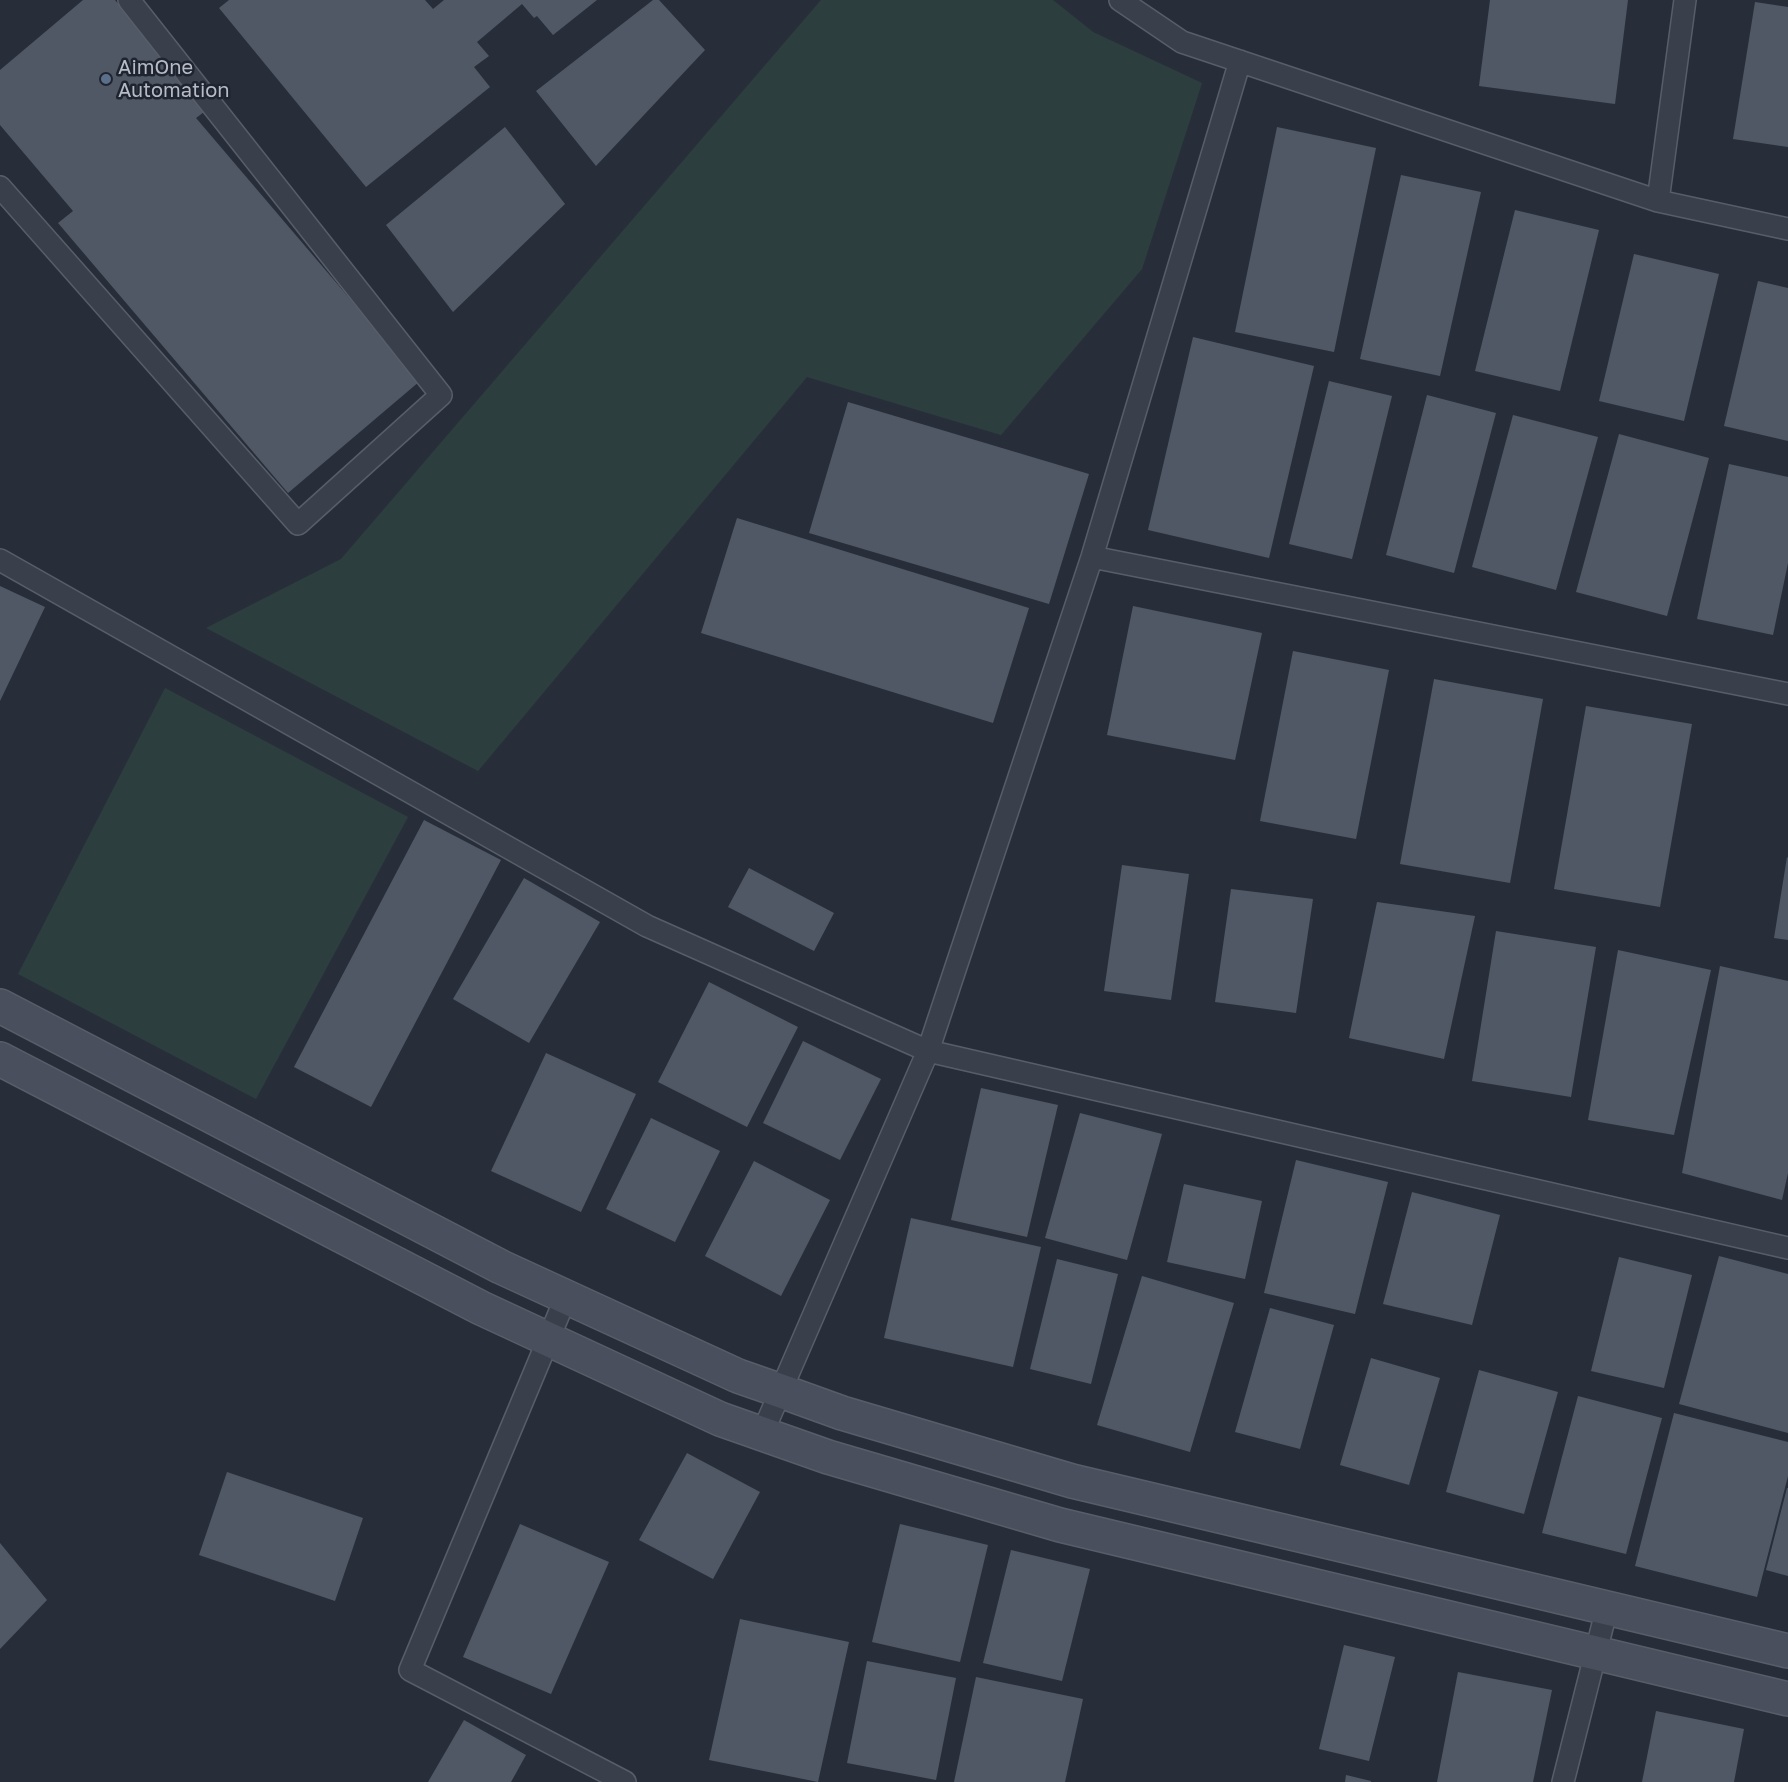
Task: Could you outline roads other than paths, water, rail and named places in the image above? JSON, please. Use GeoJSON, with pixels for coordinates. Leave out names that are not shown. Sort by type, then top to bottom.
{"type":"FeatureCollection","features":[{"type":"Feature","properties":{"kind":"main road"},"geometry":{"type":"LineString","coordinates":[[0,1006],[501,1267],[738,1376],[842,1413],[1072,1480],[1788,1651]]}},
{"type":"Feature","properties":{"kind":"main road"},"geometry":{"type":"LineString","coordinates":[[0,1059],[481,1308],[720,1419],[828,1457],[1060,1525],[1788,1699]]}},
{"type":"Feature","properties":{"kind":"lane"},"geometry":{"type":"LineString","coordinates":[[0,187],[298,524],[441,395],[129,0]]}},
{"type":"Feature","properties":{"kind":"lane"},"geometry":{"type":"LineString","coordinates":[[1120,0],[1182,42],[1658,201],[1788,230]]}},
{"type":"Feature","properties":{"kind":"lane"},"geometry":{"type":"LineString","coordinates":[[1658,201],[1685,0]]}},
{"type":"Feature","properties":{"kind":"lane"},"geometry":{"type":"LineString","coordinates":[[762,1434],[928,1051],[1092,558],[1240,61]]}},
{"type":"Feature","properties":{"kind":"lane"},"geometry":{"type":"LineString","coordinates":[[1092,558],[1788,694]]}},
{"type":"Feature","properties":{"kind":"lane"},"geometry":{"type":"LineString","coordinates":[[0,560],[647,926],[928,1051],[1788,1248]]}},
{"type":"Feature","properties":{"kind":"lane"},"geometry":{"type":"LineString","coordinates":[[566,1297],[410,1670],[625,1782]]}},
{"type":"Feature","properties":{"kind":"lane"},"geometry":{"type":"LineString","coordinates":[[1563,1782],[1607,1608]]}},
{"type":"Feature","properties":{"kind":"place","name":"AimOne Automation"},"geometry":{"type":"Point","coordinates":[106,79]}}]}
